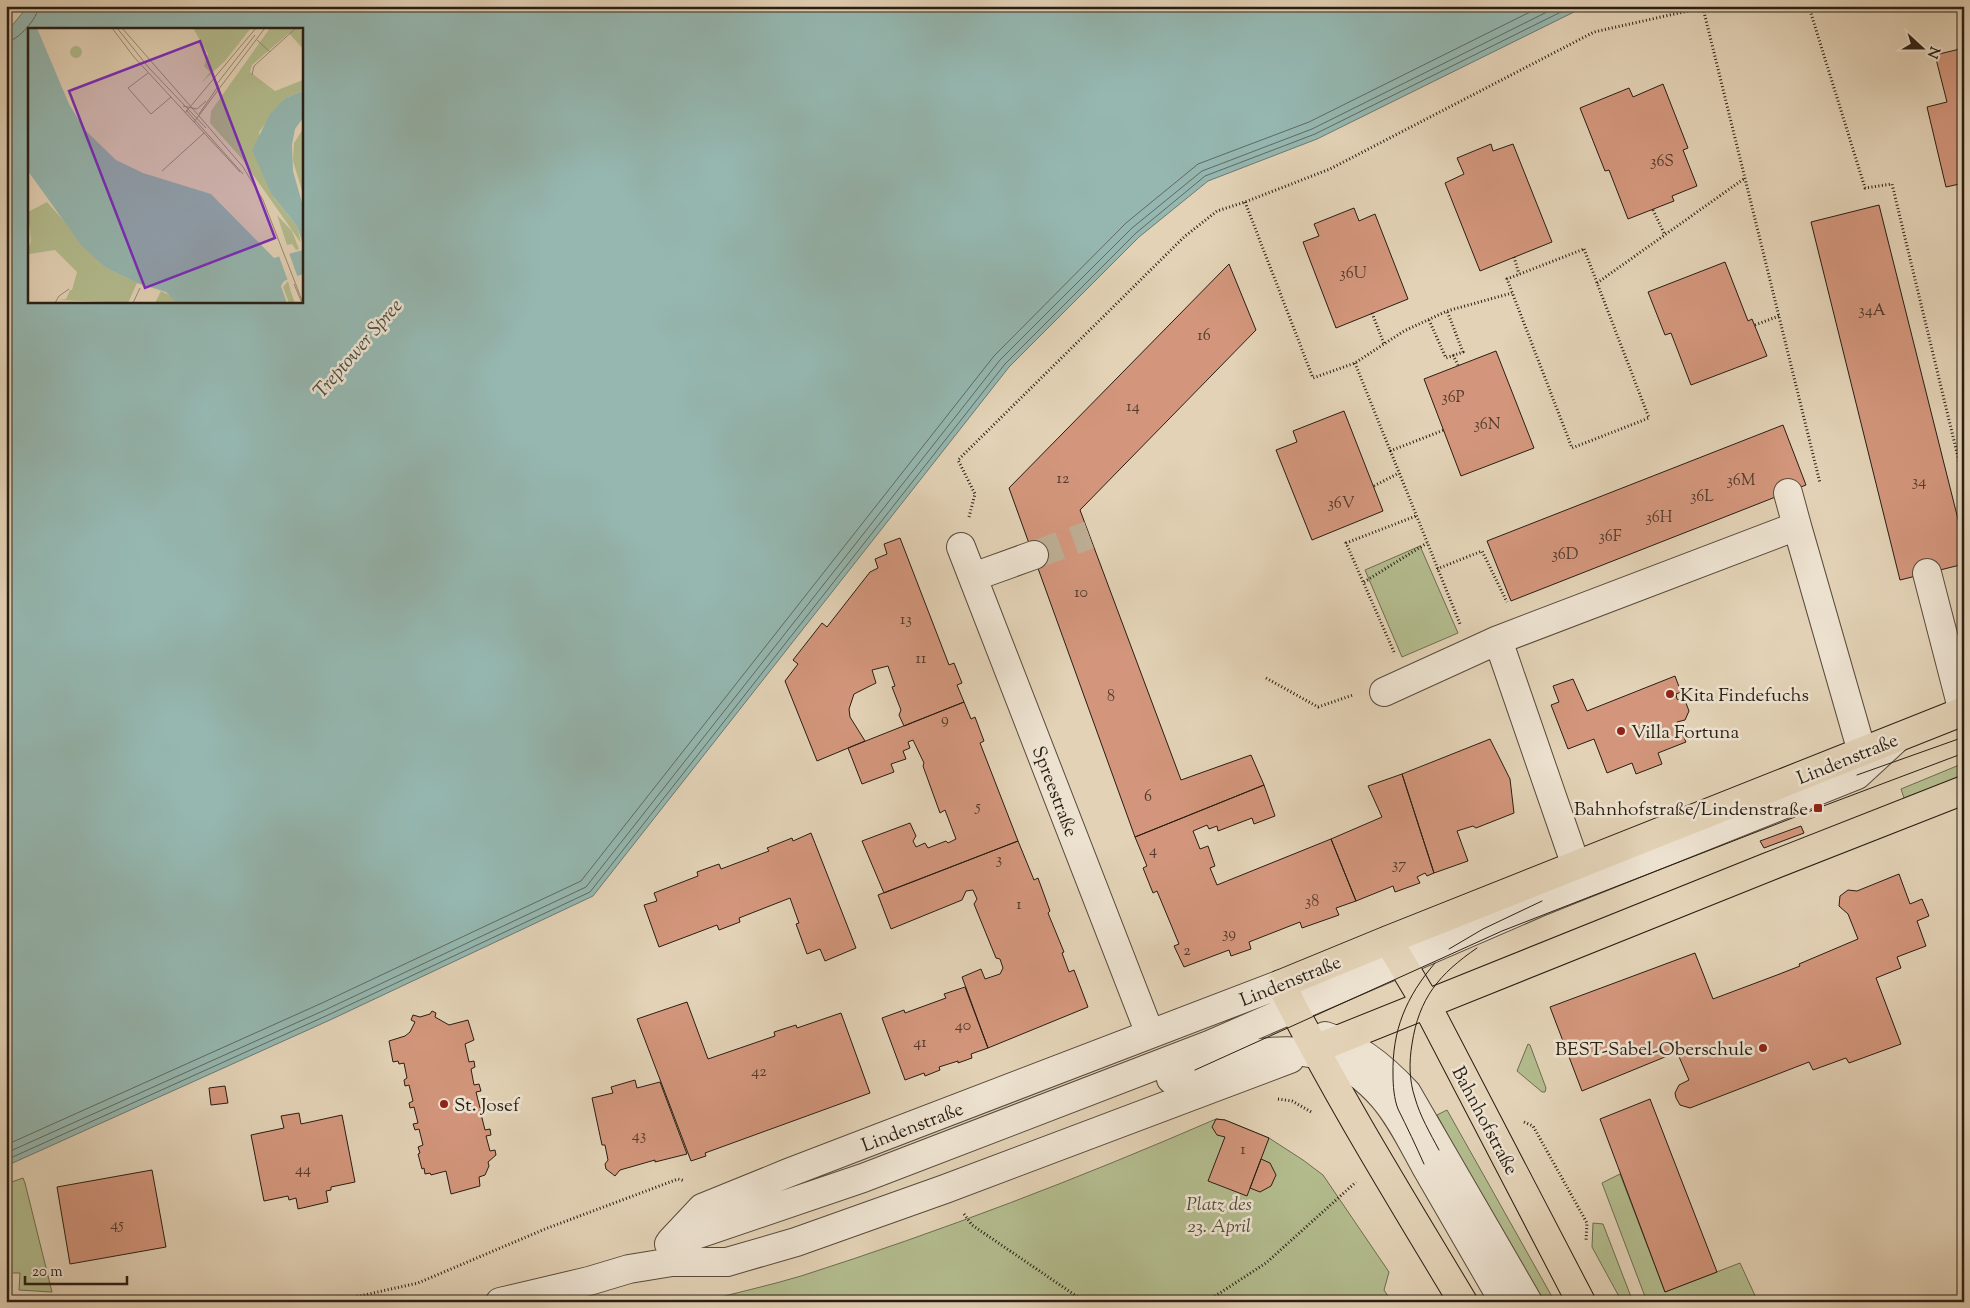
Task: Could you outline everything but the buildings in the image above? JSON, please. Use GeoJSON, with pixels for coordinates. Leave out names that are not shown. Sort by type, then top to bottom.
{"type":"FeatureCollection","features":[{"type":"Feature","properties":{"kind":"main road","name":"Lindenstraße"},"geometry":{"type":"LineString","coordinates":[[1282,984],[1394,951],[1576,866],[1963,711]]}},
{"type":"Feature","properties":{"kind":"main road"},"geometry":{"type":"LineString","coordinates":[[1312,1039],[1426,1004],[1964,790]]}},
{"type":"Feature","properties":{"kind":"main road","name":"Bahnhofstraße"},"geometry":{"type":"LineString","coordinates":[[1394,951],[1426,1004],[1581,1302]]}},
{"type":"Feature","properties":{"kind":"main road"},"geometry":{"type":"LineString","coordinates":[[1282,984],[1358,1126],[1463,1302]]}},
{"type":"Feature","properties":{"kind":"street"},"geometry":{"type":"LineString","coordinates":[[1788,492],[1862,752]]}},
{"type":"Feature","properties":{"kind":"street"},"geometry":{"type":"LineString","coordinates":[[1384,692],[1470,652],[1797,526]]}},
{"type":"Feature","properties":{"kind":"street","name":"Spreestraße"},"geometry":{"type":"LineString","coordinates":[[961,547],[1150,1034]]}},
{"type":"Feature","properties":{"kind":"street"},"geometry":{"type":"LineString","coordinates":[[973,577],[1034,555]]}},
{"type":"Feature","properties":{"kind":"street"},"geometry":{"type":"LineString","coordinates":[[1927,573],[1963,711]]}},
{"type":"Feature","properties":{"kind":"street"},"geometry":{"type":"LineString","coordinates":[[1510,636],[1576,866]]}},
{"type":"Feature","properties":{"kind":"street"},"geometry":{"type":"LineString","coordinates":[[670,1253],[727,1262],[796,1242],[946,1190],[1312,1039],[1394,951],[1542,901],[1857,775],[1896,738]]}},
{"type":"Feature","properties":{"kind":"street","name":"Lindenstraße"},"geometry":{"type":"LineString","coordinates":[[670,1253],[702,1208],[788,1173],[1282,984]]}},
{"type":"Feature","properties":{"kind":"street"},"geometry":{"type":"LineString","coordinates":[[1312,1039],[1382,1095],[1395,1112],[1504,1302]]}},
{"type":"Feature","properties":{"kind":"street"},"geometry":{"type":"LineString","coordinates":[[500,1302],[589,1281],[629,1269],[1209,1045],[1312,1039],[1367,1057],[1393,1078],[1407,1093],[1528,1302]]}},
{"type":"Feature","properties":{"kind":"path"},"geometry":{"type":"LineString","coordinates":[[961,547],[975,494],[958,460],[1184,236],[1217,211],[1330,169],[1594,32],[1710,6]]}},
{"type":"Feature","properties":{"kind":"path"},"geometry":{"type":"LineString","coordinates":[[1808,6],[1864,188],[1892,184],[1964,482]]}},
{"type":"Feature","properties":{"kind":"path"},"geometry":{"type":"LineString","coordinates":[[1703,8],[1821,488]]}},
{"type":"Feature","properties":{"kind":"path"},"geometry":{"type":"LineString","coordinates":[[1597,283],[1745,178]]}},
{"type":"Feature","properties":{"kind":"path"},"geometry":{"type":"LineString","coordinates":[[1245,202],[1313,378],[1355,363],[1404,332],[1447,311],[1512,292]]}},
{"type":"Feature","properties":{"kind":"path"},"geometry":{"type":"LineString","coordinates":[[1653,210],[1665,235]]}},
{"type":"Feature","properties":{"kind":"path"},"geometry":{"type":"LineString","coordinates":[[1584,249],[1649,418],[1572,448],[1507,279],[1519,274],[1584,249]]}},
{"type":"Feature","properties":{"kind":"path"},"geometry":{"type":"LineString","coordinates":[[1514,257],[1519,274]]}},
{"type":"Feature","properties":{"kind":"path"},"geometry":{"type":"LineString","coordinates":[[1428,320],[1446,358],[1463,352],[1447,311]]}},
{"type":"Feature","properties":{"kind":"path"},"geometry":{"type":"LineString","coordinates":[[1372,313],[1384,344]]}},
{"type":"Feature","properties":{"kind":"path"},"geometry":{"type":"LineString","coordinates":[[1755,325],[1779,316]]}},
{"type":"Feature","properties":{"kind":"path"},"geometry":{"type":"LineString","coordinates":[[1453,355],[1458,366]]}},
{"type":"Feature","properties":{"kind":"path"},"geometry":{"type":"LineString","coordinates":[[1355,363],[1470,652]]}},
{"type":"Feature","properties":{"kind":"path"},"geometry":{"type":"LineString","coordinates":[[1390,450],[1444,430]]}},
{"type":"Feature","properties":{"kind":"path"},"geometry":{"type":"LineString","coordinates":[[1374,486],[1399,473]]}},
{"type":"Feature","properties":{"kind":"path"},"geometry":{"type":"LineString","coordinates":[[1396,658],[1346,543],[1416,516]]}},
{"type":"Feature","properties":{"kind":"path"},"geometry":{"type":"LineString","coordinates":[[1364,582],[1427,543]]}},
{"type":"Feature","properties":{"kind":"path"},"geometry":{"type":"LineString","coordinates":[[1437,569],[1482,551],[1510,636]]}},
{"type":"Feature","properties":{"kind":"path"},"geometry":{"type":"LineString","coordinates":[[1266,678],[1318,707],[1374,688],[1384,692]]}},
{"type":"Feature","properties":{"kind":"path"},"geometry":{"type":"LineString","coordinates":[[1273,1098],[1292,1101],[1312,1112],[1317,1118]]}},
{"type":"Feature","properties":{"kind":"path"},"geometry":{"type":"LineString","coordinates":[[1518,1119],[1533,1126],[1587,1223],[1586,1246]]}},
{"type":"Feature","properties":{"kind":"path"},"geometry":{"type":"LineString","coordinates":[[1206,1302],[1266,1263],[1347,1190]]}},
{"type":"Feature","properties":{"kind":"path"},"geometry":{"type":"LineString","coordinates":[[965,1215],[972,1225],[1085,1302]]}},
{"type":"Feature","properties":{"kind":"path"},"geometry":{"type":"LineString","coordinates":[[6,1281],[11,1281],[10,1299]]}},
{"type":"Feature","properties":{"kind":"green space"},"geometry":{"type":"Polygon","coordinates":[[[1420,546],[1458,633],[1402,657],[1365,570],[1420,546]]]}},
{"type":"Feature","properties":{"kind":"green space"},"geometry":{"type":"Polygon","coordinates":[[[1964,763],[1964,775],[1904,798],[1901,789],[1964,763]]]}},
{"type":"Feature","properties":{"kind":"green space"},"geometry":{"type":"Polygon","coordinates":[[[1528,1044],[1546,1088],[1545,1092],[1542,1092],[1517,1071],[1528,1044]]]}},
{"type":"Feature","properties":{"kind":"green space"},"geometry":{"type":"Polygon","coordinates":[[[1447,1110],[1555,1302],[1540,1302],[1510,1251],[1437,1115],[1447,1110]]]}},
{"type":"Feature","properties":{"kind":"green space","name":"Platz des 23. April"},"geometry":{"type":"Polygon","coordinates":[[[1216,1119],[1225,1120],[1269,1138],[1323,1175],[1389,1272],[1384,1290],[1392,1302],[702,1302],[801,1276],[906,1241],[1062,1183],[1216,1119]]]}},
{"type":"Feature","properties":{"kind":"green space"},"geometry":{"type":"Polygon","coordinates":[[[1620,1174],[1665,1292],[1740,1263],[1758,1302],[1647,1302],[1602,1183],[1620,1174]]]}},
{"type":"Feature","properties":{"kind":"green space"},"geometry":{"type":"Polygon","coordinates":[[[23,1178],[52,1292],[19,1290],[20,1273],[6,1273],[6,1184],[23,1178]]]}},
{"type":"Feature","properties":{"kind":"green space"},"geometry":{"type":"Polygon","coordinates":[[[1593,1223],[1603,1224],[1633,1302],[1622,1302],[1592,1247],[1593,1223]]]}},
{"type":"Feature","properties":{"kind":"water","name":"Treptower Spree"},"geometry":{"type":"Polygon","coordinates":[[[28,6],[1598,6],[1576,11],[1317,139],[1208,181],[1139,237],[1009,367],[593,896],[330,1020],[6,1166],[6,33],[28,6]]]}},
{"type":"Feature","properties":{"kind":"tunnel"},"geometry":{"type":"LineString","coordinates":[[1034,555],[1089,535]]}},
{"type":"Feature","properties":{"kind":"tram line"},"geometry":{"type":"LineString","coordinates":[[1857,775],[1964,737]]}},
{"type":"Feature","properties":{"kind":"tram line"},"geometry":{"type":"LineString","coordinates":[[1195,1070],[1502,931],[1964,753]]}},
{"type":"Feature","properties":{"kind":"tram line"},"geometry":{"type":"LineString","coordinates":[[1449,949],[1483,929],[1542,901]]}},
{"type":"Feature","properties":{"kind":"tram line"},"geometry":{"type":"LineString","coordinates":[[1439,1150],[1422,1118],[1413,1091],[1410,1058],[1415,1028],[1420,1013],[1433,988],[1452,968],[1477,948]]}},
{"type":"Feature","properties":{"kind":"tram line"},"geometry":{"type":"LineString","coordinates":[[1424,1164],[1398,1109],[1394,1088],[1393,1059],[1398,1029],[1403,1015],[1416,989],[1435,963]]}},
{"type":"Feature","properties":{"kind":"place","name":"Kita Findefuchs"},"geometry":{"type":"Point","coordinates":[1670,694]}},
{"type":"Feature","properties":{"kind":"place","name":"Villa Fortuna"},"geometry":{"type":"Point","coordinates":[1621,731]}},
{"type":"Feature","properties":{"kind":"place","name":"Bahnhofstraße/Lindenstraße"},"geometry":{"type":"Point","coordinates":[1818,808]}},
{"type":"Feature","properties":{"kind":"place","name":"BEST-Sabel-Oberschule"},"geometry":{"type":"Point","coordinates":[1763,1048]}},
{"type":"Feature","properties":{"kind":"place","name":"St. Josef"},"geometry":{"type":"Point","coordinates":[444,1104]}}]}
